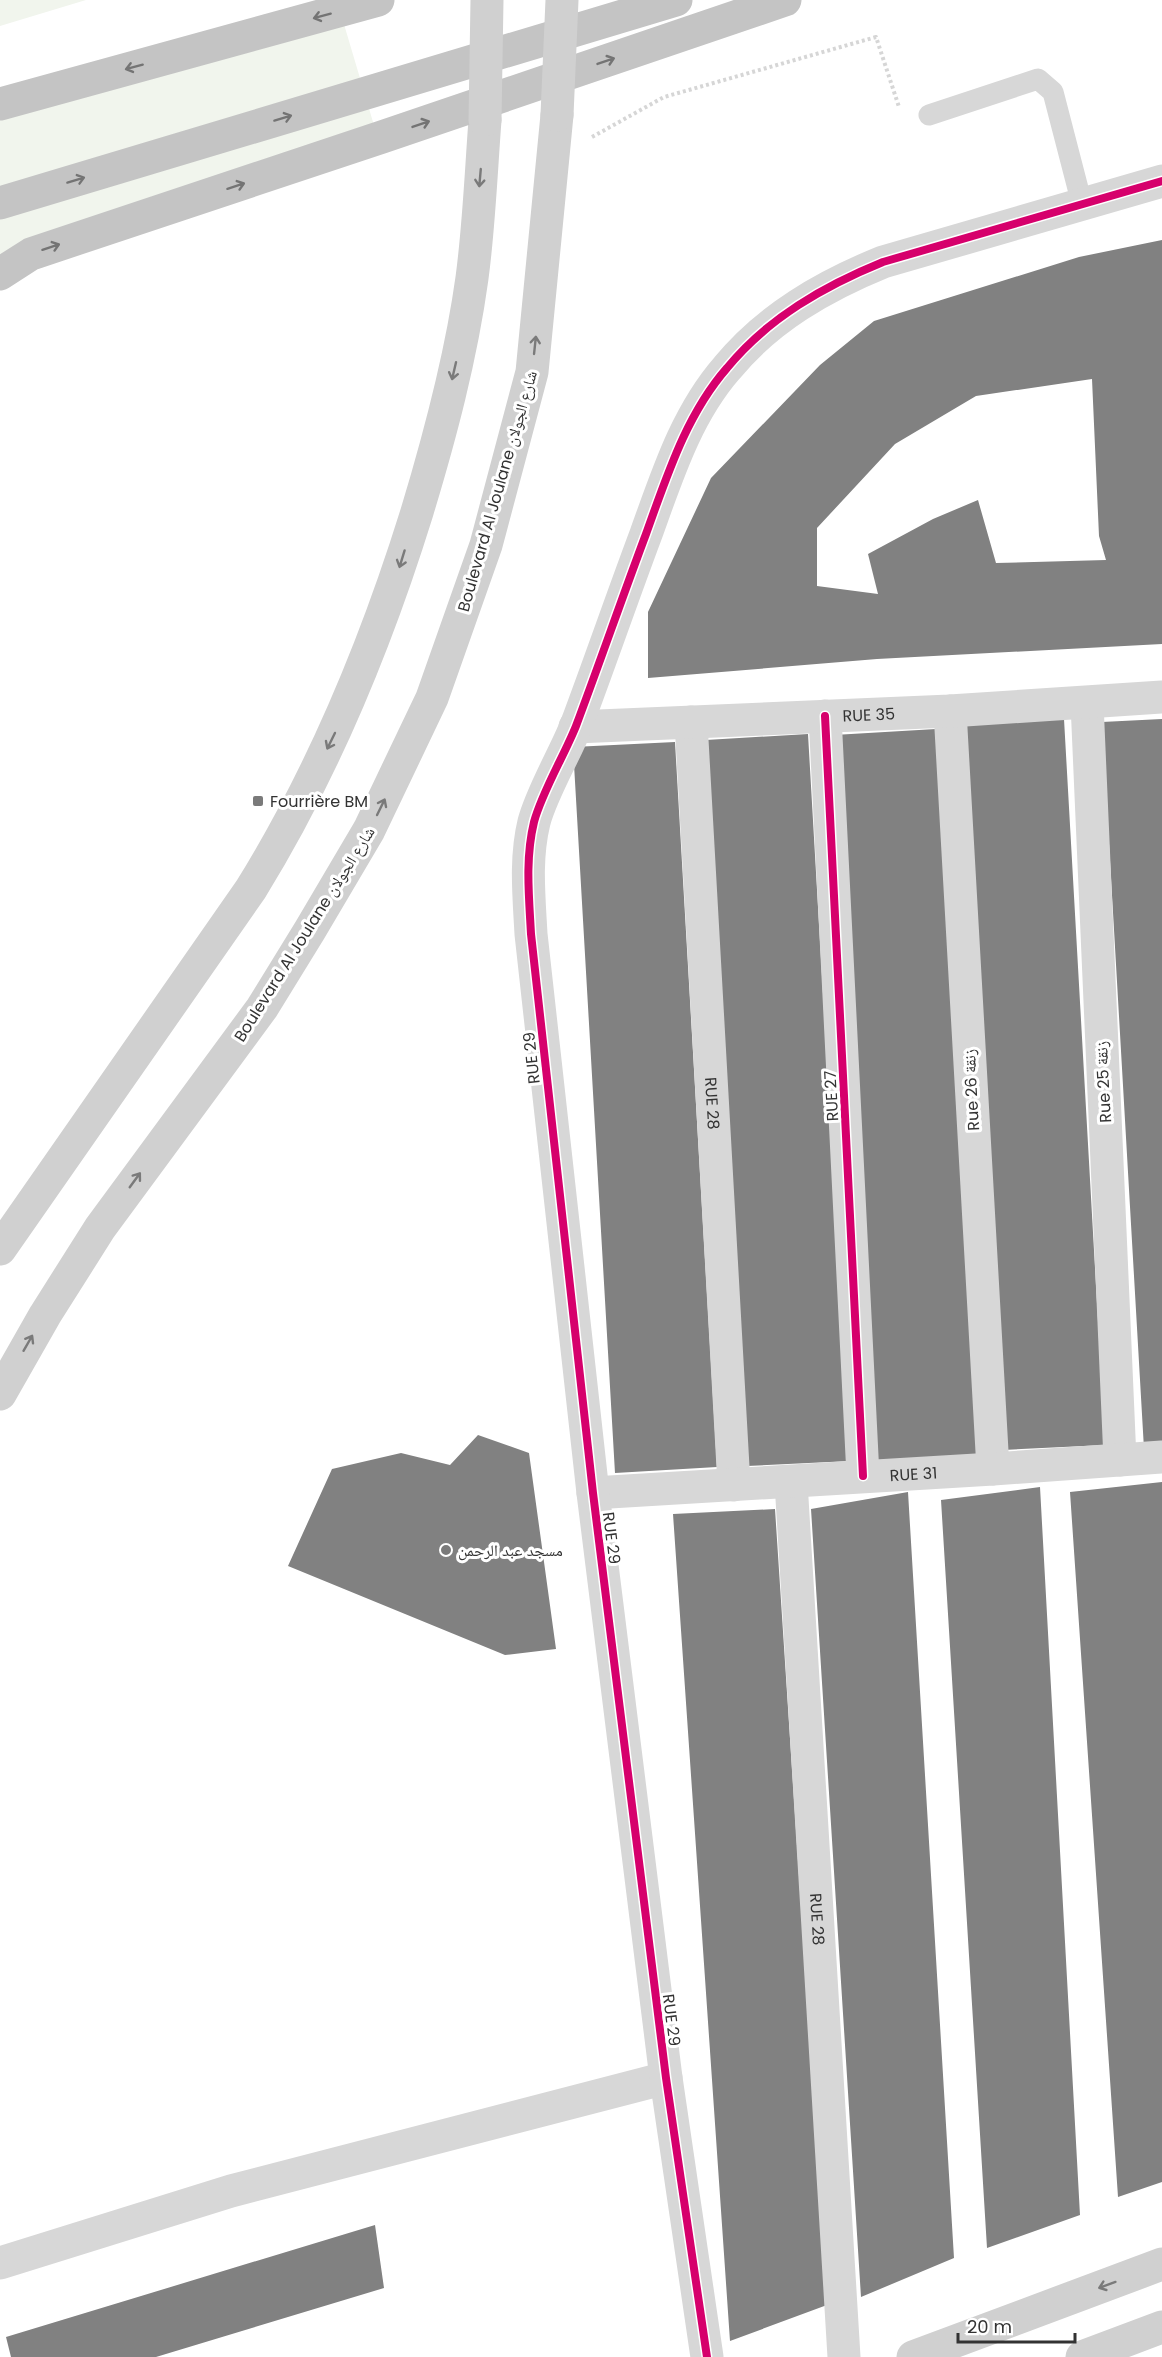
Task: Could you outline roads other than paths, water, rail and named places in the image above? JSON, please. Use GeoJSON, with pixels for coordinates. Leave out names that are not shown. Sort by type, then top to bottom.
{"type":"FeatureCollection","features":[{"type":"Feature","properties":{"kind":"highway"},"geometry":{"type":"LineString","coordinates":[[0,104],[378,0]]}},
{"type":"Feature","properties":{"kind":"highway"},"geometry":{"type":"LineString","coordinates":[[0,203],[676,0]]}},
{"type":"Feature","properties":{"kind":"highway"},"geometry":{"type":"LineString","coordinates":[[0,274],[31,254],[394,134],[785,0]]}},
{"type":"Feature","properties":{"kind":"main road"},"geometry":{"type":"LineString","coordinates":[[0,1249],[251,889],[278,846],[342,719],[399,569],[438,438],[457,360],[472,277],[485,120],[487,0]]}},
{"type":"Feature","properties":{"kind":"main road","name":"Boulevard Al Joulane شارع الجولان"},"geometry":{"type":"LineString","coordinates":[[0,1394],[45,1315],[100,1228],[249,1026],[310,930],[369,830],[432,698],[486,545],[532,372],[557,115],[562,0]]}},
{"type":"Feature","properties":{"kind":"main road"},"geometry":{"type":"LineString","coordinates":[[913,2357],[1162,2264]]}},
{"type":"Feature","properties":{"kind":"main road"},"geometry":{"type":"LineString","coordinates":[[1082,2357],[1162,2327]]}},
{"type":"Feature","properties":{"kind":"street","name":"RUE 29"},"geometry":{"type":"LineString","coordinates":[[707,2357],[666,2078],[593,1493],[532,946],[528,851],[535,819],[575,727],[655,508],[691,420],[707,393],[742,351],[784,314],[848,276],[883,262],[1162,181]]}},
{"type":"Feature","properties":{"kind":"street","name":"RUE 35"},"geometry":{"type":"LineString","coordinates":[[575,727],[950,711],[1162,698]]}},
{"type":"Feature","properties":{"kind":"street","name":"Rue 25 زنقة"},"geometry":{"type":"LineString","coordinates":[[1087,703],[1120,1460]]}},
{"type":"Feature","properties":{"kind":"street","name":"Rue 26 زنقة"},"geometry":{"type":"LineString","coordinates":[[950,711],[993,1469]]}},
{"type":"Feature","properties":{"kind":"street","name":"RUE 27"},"geometry":{"type":"LineString","coordinates":[[825,716],[863,1476]]}},
{"type":"Feature","properties":{"kind":"street","name":"RUE 28"},"geometry":{"type":"LineString","coordinates":[[692,722],[734,1485]]}},
{"type":"Feature","properties":{"kind":"street","name":"RUE 31"},"geometry":{"type":"LineString","coordinates":[[593,1493],[1162,1457]]}},
{"type":"Feature","properties":{"kind":"street","name":"RUE 28"},"geometry":{"type":"LineString","coordinates":[[791,1482],[844,2357]]}},
{"type":"Feature","properties":{"kind":"street"},"geometry":{"type":"LineString","coordinates":[[0,2263],[231,2191],[666,2078]]}},
{"type":"Feature","properties":{"kind":"lane"},"geometry":{"type":"LineString","coordinates":[[929,116],[1038,79],[1053,92],[1082,204]]}},
{"type":"Feature","properties":{"kind":"place","name":"Fourrière BM"},"geometry":{"type":"Point","coordinates":[258,801]}},
{"type":"Feature","properties":{"kind":"place","name":"مسجد عبد الرحمن"},"geometry":{"type":"Point","coordinates":[446,1550]}}]}
